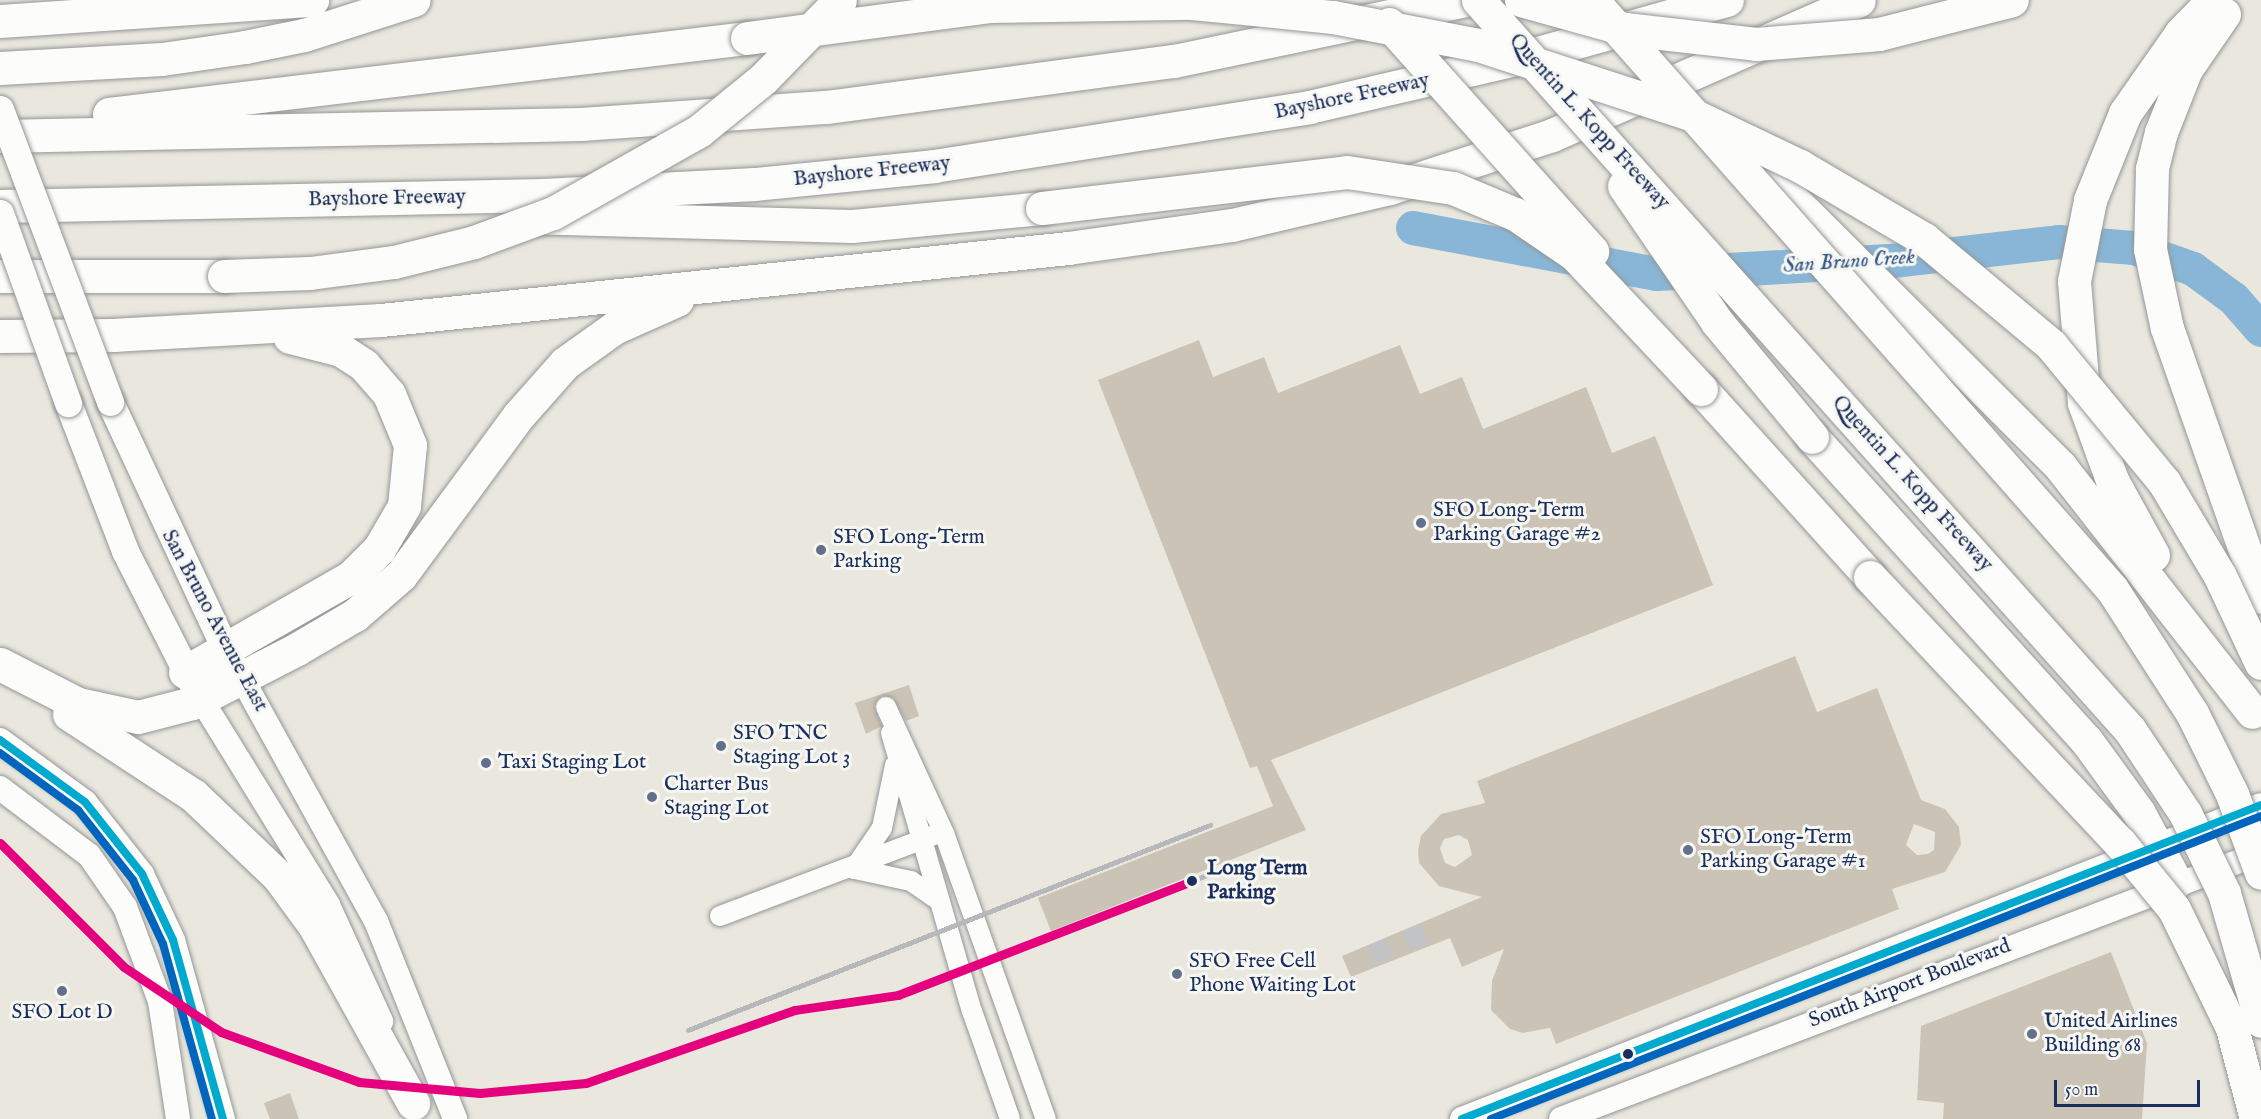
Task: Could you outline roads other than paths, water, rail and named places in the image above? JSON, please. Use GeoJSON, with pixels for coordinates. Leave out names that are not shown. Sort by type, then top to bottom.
{"type":"FeatureCollection","features":[{"type":"Feature","properties":{"kind":"highway"},"geometry":{"type":"LineString","coordinates":[[0,21],[312,0]]}},
{"type":"Feature","properties":{"kind":"highway"},"geometry":{"type":"LineString","coordinates":[[0,68],[73,65],[245,47],[304,35],[414,0]]}},
{"type":"Feature","properties":{"kind":"highway"},"geometry":{"type":"LineString","coordinates":[[0,276],[224,276],[310,273],[394,262],[474,242],[554,213],[699,131],[763,79],[840,0]]}},
{"type":"Feature","properties":{"kind":"highway"},"geometry":{"type":"LineString","coordinates":[[1366,0],[1532,180],[1701,389]]}},
{"type":"Feature","properties":{"kind":"highway"},"geometry":{"type":"LineString","coordinates":[[0,136],[581,124],[808,109],[1122,69],[1465,0]]}},
{"type":"Feature","properties":{"kind":"highway","name":"Quentin L. Kopp Freeway"},"geometry":{"type":"LineString","coordinates":[[1478,0],[1572,100],[2130,730],[2185,813],[2224,893],[2261,1021]]}},
{"type":"Feature","properties":{"kind":"highway"},"geometry":{"type":"LineString","coordinates":[[1521,0],[1626,30],[1756,44],[1879,34],[2012,0]]}},
{"type":"Feature","properties":{"kind":"highway"},"geometry":{"type":"LineString","coordinates":[[1592,0],[2112,589],[2192,713],[2232,794],[2261,873]]}},
{"type":"Feature","properties":{"kind":"highway"},"geometry":{"type":"LineString","coordinates":[[1597,0],[1960,361],[2060,466],[2256,719]]}},
{"type":"Feature","properties":{"kind":"highway","name":"Bayshore Freeway"},"geometry":{"type":"LineString","coordinates":[[0,206],[328,200],[755,184],[1068,149],[1393,89],[1727,0]]}},
{"type":"Feature","properties":{"kind":"highway"},"geometry":{"type":"LineString","coordinates":[[112,335],[381,320],[826,275],[1151,238],[1379,191],[1626,106],[1859,0]]}},
{"type":"Feature","properties":{"kind":"highway"},"geometry":{"type":"LineString","coordinates":[[2213,0],[2152,71],[2105,156],[2080,241],[2073,321],[2085,403],[2112,480],[2256,719]]}},
{"type":"Feature","properties":{"kind":"highway"},"geometry":{"type":"LineString","coordinates":[[2236,0],[2186,69],[2152,169],[2149,211],[2156,289],[2261,597]]}},
{"type":"Feature","properties":{"kind":"highway"},"geometry":{"type":"LineString","coordinates":[[0,125],[397,84],[991,6],[1123,1],[1215,4],[1333,17],[1478,45],[1693,115],[1800,166],[1924,239],[2051,345],[2164,482],[2220,576],[2261,663]]}},
{"type":"Feature","properties":{"kind":"highway"},"geometry":{"type":"LineString","coordinates":[[1572,100],[1590,137],[1718,322],[1812,437],[2086,741],[2158,846],[2176,882]]}},
{"type":"Feature","properties":{"kind":"highway"},"geometry":{"type":"LineString","coordinates":[[328,200],[571,221],[787,226],[913,222],[1347,171],[1453,188],[1515,214],[1575,255],[1701,389],[1952,669],[2148,875],[2214,984],[2244,1068],[2256,1119]]}},
{"type":"Feature","properties":{"kind":"highway"},"geometry":{"type":"LineString","coordinates":[[193,685],[242,678],[336,627],[401,575],[531,400],[590,344],[678,300],[826,275]]}},
{"type":"Feature","properties":{"kind":"highway"},"geometry":{"type":"LineString","coordinates":[[0,336],[112,335],[320,342],[364,365],[402,417],[411,459],[409,491],[380,549],[341,584],[225,649],[193,685],[158,715],[117,716],[78,704],[0,664]]}},
{"type":"Feature","properties":{"kind":"highway"},"geometry":{"type":"LineString","coordinates":[[0,669],[162,772],[251,845],[314,925],[416,1111]]}},
{"type":"Feature","properties":{"kind":"main road","name":"San Bruno Avenue East"},"geometry":{"type":"LineString","coordinates":[[0,109],[110,402],[225,649]]}},
{"type":"Feature","properties":{"kind":"main road"},"geometry":{"type":"LineString","coordinates":[[0,213],[122,545],[193,685]]}},
{"type":"Feature","properties":{"kind":"street","name":"San Bruno Avenue East"},"geometry":{"type":"LineString","coordinates":[[225,649],[386,941],[455,1119]]}},
{"type":"Feature","properties":{"kind":"street"},"geometry":{"type":"LineString","coordinates":[[193,685],[337,922],[416,1111]]}},
{"type":"Feature","properties":{"kind":"street"},"geometry":{"type":"LineString","coordinates":[[1010,1119],[896,763],[886,707],[944,833],[1046,1119]]}},
{"type":"Feature","properties":{"kind":"street"},"geometry":{"type":"LineString","coordinates":[[0,740],[85,802],[142,874],[173,940],[223,1119]]}},
{"type":"Feature","properties":{"kind":"street"},"geometry":{"type":"LineString","coordinates":[[854,868],[882,828],[896,763]]}},
{"type":"Feature","properties":{"kind":"street"},"geometry":{"type":"LineString","coordinates":[[0,788],[89,855],[125,907],[160,1001],[177,1119]]}},
{"type":"Feature","properties":{"kind":"street","name":"South Airport Boulevard"},"geometry":{"type":"LineString","coordinates":[[1462,1119],[2261,805]]}},
{"type":"Feature","properties":{"kind":"street"},"geometry":{"type":"LineString","coordinates":[[720,916],[944,833]]}},
{"type":"Feature","properties":{"kind":"street","name":"South Airport Boulevard"},"geometry":{"type":"LineString","coordinates":[[1561,1119],[2176,882],[2261,854]]}},
{"type":"Feature","properties":{"kind":"street"},"geometry":{"type":"LineString","coordinates":[[854,868],[911,881],[938,900]]}},
{"type":"Feature","properties":{"kind":"waterway","name":"San Bruno Creek"},"geometry":{"type":"LineString","coordinates":[[1413,228],[1657,274],[1893,261],[2059,242],[2134,248],[2193,269],[2234,299],[2261,330]]}},
{"type":"Feature","properties":{"kind":"tunnel"},"geometry":{"type":"LineString","coordinates":[[1412,928],[1421,950]]}},
{"type":"Feature","properties":{"kind":"tunnel"},"geometry":{"type":"LineString","coordinates":[[1376,942],[1385,964]]}},
{"type":"Feature","properties":{"kind":"railway"},"geometry":{"type":"LineString","coordinates":[[688,1030],[1210,825]]}},
{"type":"Feature","properties":{"kind":"railway"},"geometry":{"type":"LineString","coordinates":[[1192,881],[1226,867]]}},
{"type":"Feature","properties":{"kind":"place","name":"SFO Long-Term Parking Garage #2"},"geometry":{"type":"Point","coordinates":[1421,523]}},
{"type":"Feature","properties":{"kind":"place","name":"SFO Long-Term Parking"},"geometry":{"type":"Point","coordinates":[821,550]}},
{"type":"Feature","properties":{"kind":"place","name":"SFO TNC Staging Lot 3"},"geometry":{"type":"Point","coordinates":[721,746]}},
{"type":"Feature","properties":{"kind":"place","name":"Taxi Staging Lot"},"geometry":{"type":"Point","coordinates":[486,763]}},
{"type":"Feature","properties":{"kind":"place","name":"Charter Bus Staging Lot"},"geometry":{"type":"Point","coordinates":[652,797]}},
{"type":"Feature","properties":{"kind":"place","name":"SFO Long-Term Parking Garage #1"},"geometry":{"type":"Point","coordinates":[1688,850]}},
{"type":"Feature","properties":{"kind":"place","name":"Long Term Parking"},"geometry":{"type":"Point","coordinates":[1192,881]}},
{"type":"Feature","properties":{"kind":"place","name":"SFO Free Cell Phone Waiting Lot"},"geometry":{"type":"Point","coordinates":[1177,974]}},
{"type":"Feature","properties":{"kind":"place","name":"SFO Lot D"},"geometry":{"type":"Point","coordinates":[62,991]}},
{"type":"Feature","properties":{"kind":"place","name":"United Airlines Building 68"},"geometry":{"type":"Point","coordinates":[2032,1034]}}]}
